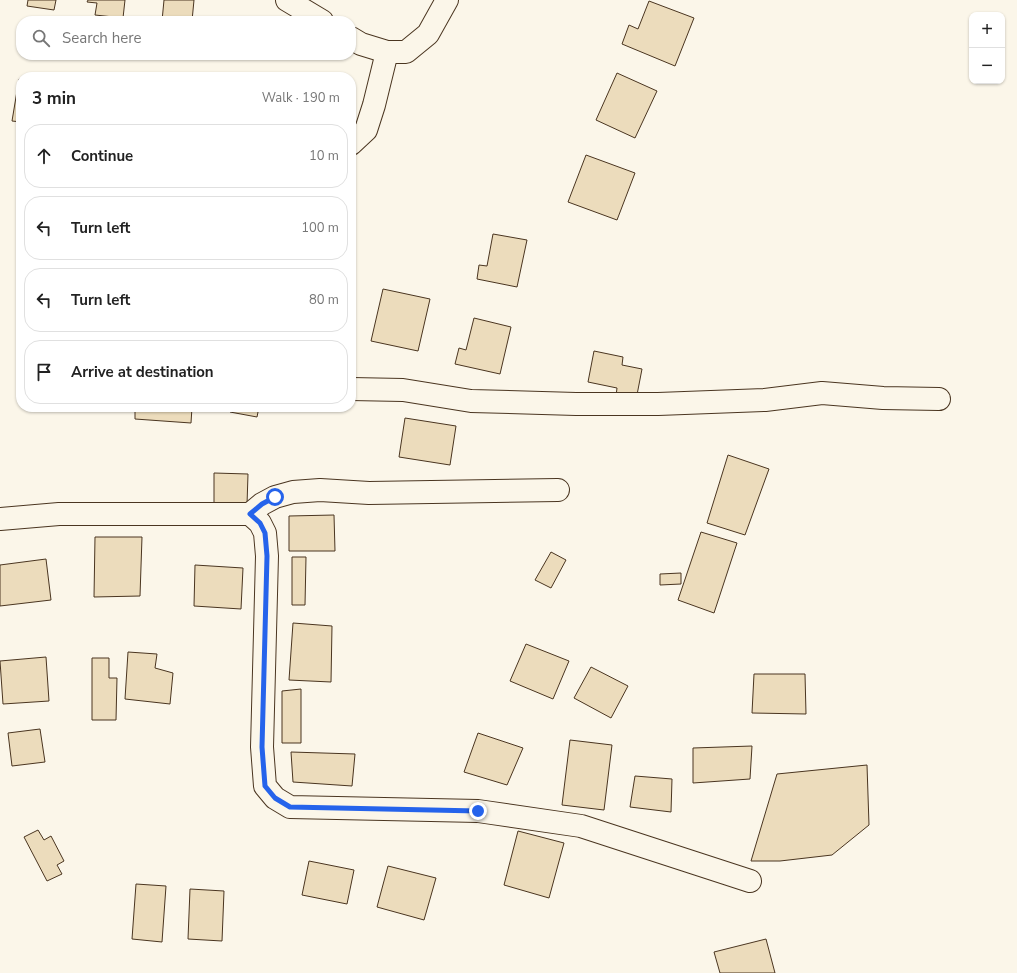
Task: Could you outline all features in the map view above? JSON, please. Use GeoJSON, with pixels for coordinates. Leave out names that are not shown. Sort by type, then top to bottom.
{"type":"FeatureCollection","features":[{"type":"Feature","properties":{"kind":"street"},"geometry":{"type":"LineString","coordinates":[[287,0],[314,16]]}},
{"type":"Feature","properties":{"kind":"street"},"geometry":{"type":"LineString","coordinates":[[356,41],[387,52],[406,52],[428,34],[447,0]]}},
{"type":"Feature","properties":{"kind":"street"},"geometry":{"type":"LineString","coordinates":[[356,139],[366,130],[374,105],[387,52]]}},
{"type":"Feature","properties":{"kind":"street"},"geometry":{"type":"LineString","coordinates":[[356,389],[403,390],[471,401],[576,404],[658,404],[765,400],[822,393],[883,398],[939,399]]}},
{"type":"Feature","properties":{"kind":"street"},"geometry":{"type":"LineString","coordinates":[[0,519],[59,514],[250,514],[262,504],[275,497],[293,492],[320,490],[369,493],[558,490]]}},
{"type":"Feature","properties":{"kind":"street"},"geometry":{"type":"LineString","coordinates":[[250,514],[260,523],[265,533],[267,556],[262,747],[265,786],[275,798],[290,807],[478,811],[581,826],[750,881]]}},
{"type":"Feature","properties":{"kind":"building"},"geometry":{"type":"Polygon","coordinates":[[[28,0],[56,0],[54,10],[27,6],[28,0]]]}},
{"type":"Feature","properties":{"kind":"building"},"geometry":{"type":"Polygon","coordinates":[[[88,0],[125,0],[123,16],[95,15],[97,3],[87,2],[88,0]]]}},
{"type":"Feature","properties":{"kind":"building"},"geometry":{"type":"Polygon","coordinates":[[[164,0],[194,0],[192,16],[162,16],[164,0]]]}},
{"type":"Feature","properties":{"kind":"building"},"geometry":{"type":"Polygon","coordinates":[[[649,1],[694,18],[675,66],[622,44],[629,25],[638,29],[649,1]]]}},
{"type":"Feature","properties":{"kind":"building"},"geometry":{"type":"Polygon","coordinates":[[[617,73],[657,91],[635,138],[596,120],[617,73]]]}},
{"type":"Feature","properties":{"kind":"building"},"geometry":{"type":"Polygon","coordinates":[[[16,97],[16,121],[12,121],[16,97]]]}},
{"type":"Feature","properties":{"kind":"building"},"geometry":{"type":"Polygon","coordinates":[[[586,155],[635,173],[617,220],[568,202],[586,155]]]}},
{"type":"Feature","properties":{"kind":"building"},"geometry":{"type":"Polygon","coordinates":[[[493,234],[527,240],[517,287],[477,279],[479,265],[487,266],[493,234]]]}},
{"type":"Feature","properties":{"kind":"building"},"geometry":{"type":"Polygon","coordinates":[[[383,289],[430,299],[418,351],[371,341],[383,289]]]}},
{"type":"Feature","properties":{"kind":"building"},"geometry":{"type":"Polygon","coordinates":[[[474,318],[511,327],[500,374],[455,364],[459,348],[466,350],[474,318]]]}},
{"type":"Feature","properties":{"kind":"building"},"geometry":{"type":"Polygon","coordinates":[[[594,351],[623,357],[622,365],[642,369],[636,400],[616,396],[617,388],[588,382],[594,351]]]}},
{"type":"Feature","properties":{"kind":"building"},"geometry":{"type":"Polygon","coordinates":[[[135,412],[192,412],[191,423],[135,419],[135,412]]]}},
{"type":"Feature","properties":{"kind":"building"},"geometry":{"type":"Polygon","coordinates":[[[230,412],[258,412],[257,417],[230,412]]]}},
{"type":"Feature","properties":{"kind":"building"},"geometry":{"type":"Polygon","coordinates":[[[405,418],[456,426],[450,465],[399,457],[405,418]]]}},
{"type":"Feature","properties":{"kind":"building"},"geometry":{"type":"Polygon","coordinates":[[[728,455],[769,469],[745,535],[707,523],[728,455]]]}},
{"type":"Feature","properties":{"kind":"building"},"geometry":{"type":"Polygon","coordinates":[[[214,473],[248,474],[247,505],[214,504],[214,473]]]}},
{"type":"Feature","properties":{"kind":"building"},"geometry":{"type":"Polygon","coordinates":[[[334,515],[335,551],[289,551],[289,516],[334,515]]]}},
{"type":"Feature","properties":{"kind":"building"},"geometry":{"type":"Polygon","coordinates":[[[701,532],[737,543],[714,613],[678,600],[701,532]]]}},
{"type":"Feature","properties":{"kind":"building"},"geometry":{"type":"Polygon","coordinates":[[[95,537],[142,537],[140,596],[94,597],[95,537]]]}},
{"type":"Feature","properties":{"kind":"building"},"geometry":{"type":"Polygon","coordinates":[[[551,552],[566,560],[551,588],[535,580],[551,552]]]}},
{"type":"Feature","properties":{"kind":"building"},"geometry":{"type":"Polygon","coordinates":[[[292,557],[306,557],[305,605],[292,605],[292,557]]]}},
{"type":"Feature","properties":{"kind":"building"},"geometry":{"type":"Polygon","coordinates":[[[46,559],[51,600],[0,606],[0,565],[46,559]]]}},
{"type":"Feature","properties":{"kind":"building"},"geometry":{"type":"Polygon","coordinates":[[[195,565],[243,568],[241,609],[194,606],[195,565]]]}},
{"type":"Feature","properties":{"kind":"building"},"geometry":{"type":"Polygon","coordinates":[[[681,573],[681,584],[660,585],[660,574],[681,573]]]}},
{"type":"Feature","properties":{"kind":"building"},"geometry":{"type":"Polygon","coordinates":[[[293,623],[332,626],[331,682],[289,680],[293,623]]]}},
{"type":"Feature","properties":{"kind":"building"},"geometry":{"type":"Polygon","coordinates":[[[526,644],[569,661],[553,699],[510,681],[526,644]]]}},
{"type":"Feature","properties":{"kind":"building"},"geometry":{"type":"Polygon","coordinates":[[[128,652],[157,654],[155,668],[173,673],[170,704],[125,699],[128,652]]]}},
{"type":"Feature","properties":{"kind":"building"},"geometry":{"type":"Polygon","coordinates":[[[46,657],[49,701],[3,704],[0,661],[46,657]]]}},
{"type":"Feature","properties":{"kind":"building"},"geometry":{"type":"Polygon","coordinates":[[[92,658],[109,658],[109,678],[117,678],[116,720],[92,720],[92,658]]]}},
{"type":"Feature","properties":{"kind":"building"},"geometry":{"type":"Polygon","coordinates":[[[591,667],[628,686],[611,718],[574,698],[591,667]]]}},
{"type":"Feature","properties":{"kind":"building"},"geometry":{"type":"Polygon","coordinates":[[[754,674],[805,674],[806,714],[752,713],[754,674]]]}},
{"type":"Feature","properties":{"kind":"building"},"geometry":{"type":"Polygon","coordinates":[[[301,689],[301,743],[282,743],[282,691],[301,689]]]}},
{"type":"Feature","properties":{"kind":"building"},"geometry":{"type":"Polygon","coordinates":[[[40,729],[45,762],[12,766],[8,733],[40,729]]]}},
{"type":"Feature","properties":{"kind":"building"},"geometry":{"type":"Polygon","coordinates":[[[478,733],[523,748],[507,785],[464,772],[478,733]]]}},
{"type":"Feature","properties":{"kind":"building"},"geometry":{"type":"Polygon","coordinates":[[[570,740],[612,745],[604,810],[562,805],[570,740]]]}},
{"type":"Feature","properties":{"kind":"building"},"geometry":{"type":"Polygon","coordinates":[[[752,746],[750,779],[693,783],[693,748],[752,746]]]}},
{"type":"Feature","properties":{"kind":"building"},"geometry":{"type":"Polygon","coordinates":[[[291,752],[355,754],[352,786],[293,782],[291,752]]]}},
{"type":"Feature","properties":{"kind":"building"},"geometry":{"type":"Polygon","coordinates":[[[867,765],[869,825],[832,855],[780,861],[751,861],[777,774],[867,765]]]}},
{"type":"Feature","properties":{"kind":"building"},"geometry":{"type":"Polygon","coordinates":[[[635,776],[672,779],[671,812],[630,807],[635,776]]]}},
{"type":"Feature","properties":{"kind":"building"},"geometry":{"type":"Polygon","coordinates":[[[38,830],[44,840],[51,836],[64,861],[57,865],[62,874],[47,881],[24,837],[38,830]]]}},
{"type":"Feature","properties":{"kind":"building"},"geometry":{"type":"Polygon","coordinates":[[[518,831],[564,843],[549,898],[504,885],[518,831]]]}},
{"type":"Feature","properties":{"kind":"building"},"geometry":{"type":"Polygon","coordinates":[[[309,861],[354,870],[347,904],[302,895],[309,861]]]}},
{"type":"Feature","properties":{"kind":"building"},"geometry":{"type":"Polygon","coordinates":[[[388,866],[436,878],[424,920],[377,907],[388,866]]]}},
{"type":"Feature","properties":{"kind":"building"},"geometry":{"type":"Polygon","coordinates":[[[136,884],[166,886],[162,942],[132,939],[136,884]]]}},
{"type":"Feature","properties":{"kind":"building"},"geometry":{"type":"Polygon","coordinates":[[[190,889],[224,891],[222,941],[188,939],[190,889]]]}},
{"type":"Feature","properties":{"kind":"building"},"geometry":{"type":"Polygon","coordinates":[[[766,939],[775,973],[720,973],[714,952],[766,939]]]}},
{"type":"Feature","properties":{"kind":"route"},"geometry":{"type":"LineString","coordinates":[[275,497],[262,504],[250,514],[260,523],[265,533],[267,556],[262,747],[265,786],[275,798],[290,807],[478,811]]}}]}
